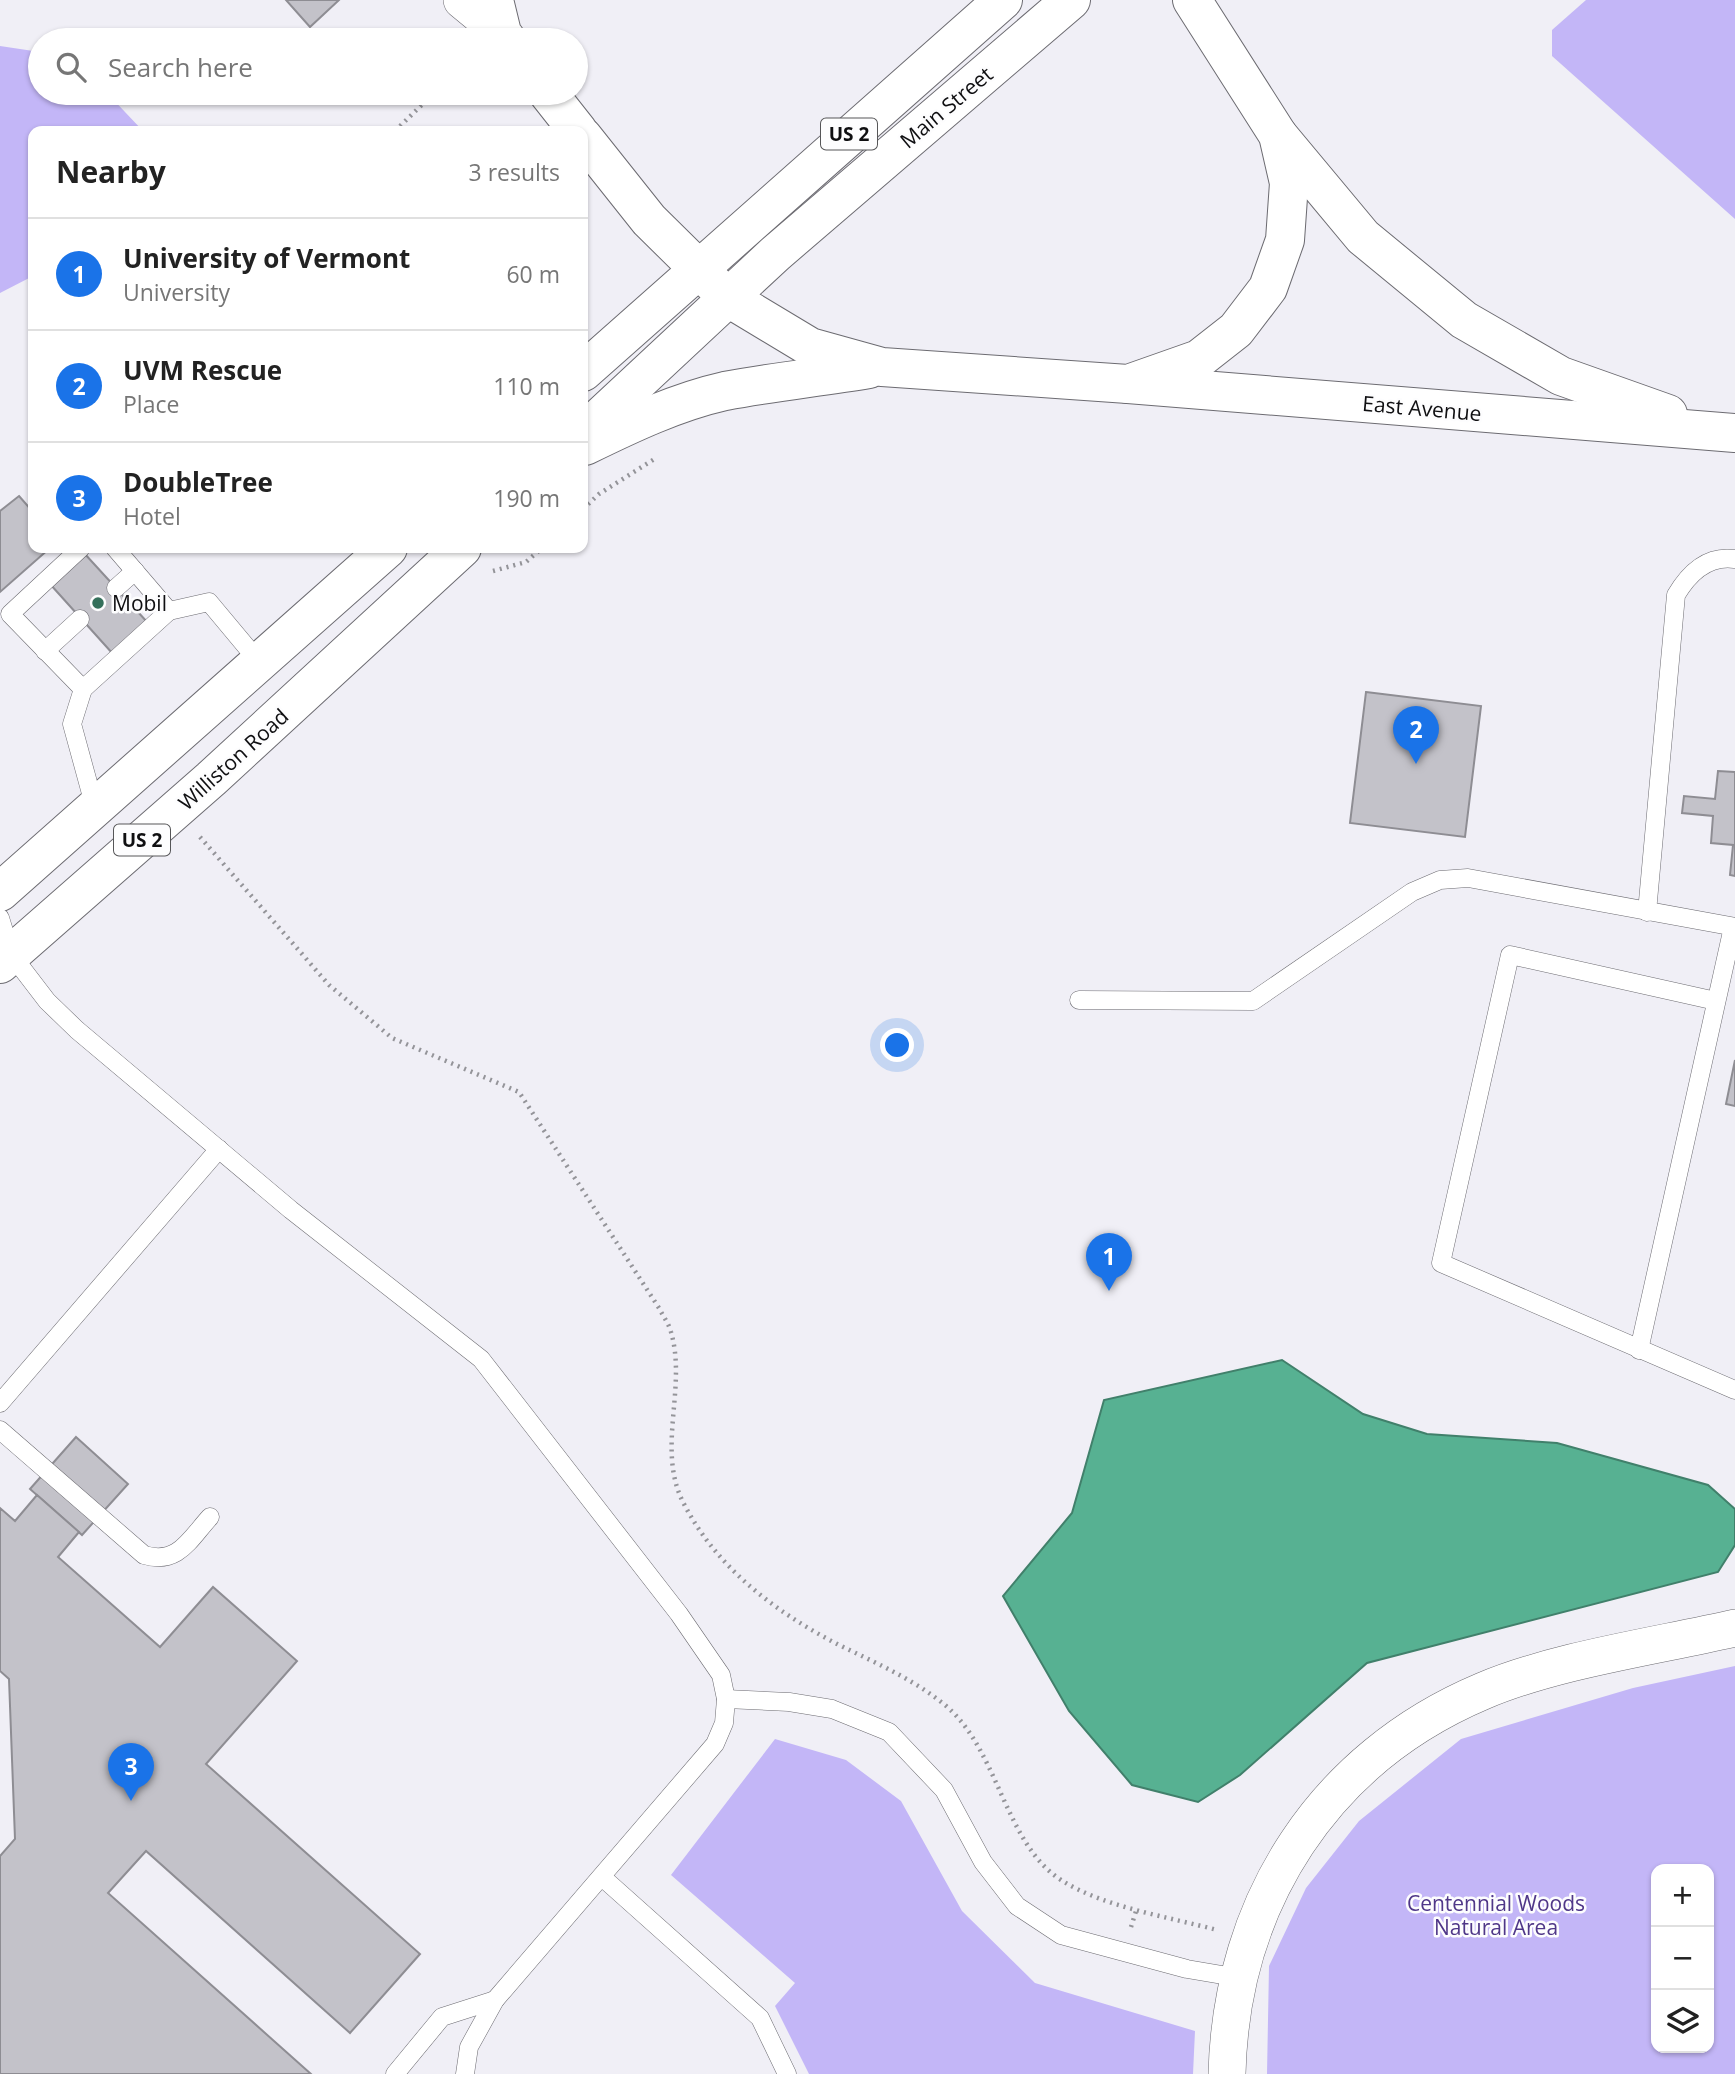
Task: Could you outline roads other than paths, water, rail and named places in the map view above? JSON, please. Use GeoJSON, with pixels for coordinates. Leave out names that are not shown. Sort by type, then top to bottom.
{"type":"FeatureCollection","features":[{"type":"Feature","properties":{"kind":"main road","name":"Main Street"},"geometry":{"type":"LineString","coordinates":[[696,269],[1003,0]]}},
{"type":"Feature","properties":{"kind":"main road","name":"Main Street"},"geometry":{"type":"LineString","coordinates":[[727,298],[1071,0]]}},
{"type":"Feature","properties":{"kind":"main road","name":"East Avenue"},"geometry":{"type":"LineString","coordinates":[[1192,0],[1278,135],[1363,237],[1464,320],[1561,376],[1726,433]]}},
{"type":"Feature","properties":{"kind":"main road"},"geometry":{"type":"LineString","coordinates":[[557,105],[574,126]]}},
{"type":"Feature","properties":{"kind":"main road","name":"East Avenue"},"geometry":{"type":"LineString","coordinates":[[1128,384],[1199,359],[1236,330],[1268,288],[1285,240],[1289,183],[1278,135]]}},
{"type":"Feature","properties":{"kind":"main road","name":"East Avenue"},"geometry":{"type":"LineString","coordinates":[[588,143],[649,220],[727,298],[810,347],[882,367],[1128,384],[1726,433]]}},
{"type":"Feature","properties":{"kind":"main road","name":"US 2"},"geometry":{"type":"LineString","coordinates":[[588,367],[696,269]]}},
{"type":"Feature","properties":{"kind":"main road","name":"US 2"},"geometry":{"type":"LineString","coordinates":[[588,428],[727,298]]}},
{"type":"Feature","properties":{"kind":"main road"},"geometry":{"type":"LineString","coordinates":[[588,445],[644,418],[725,391],[882,367]]}},
{"type":"Feature","properties":{"kind":"main road","name":"US 2"},"geometry":{"type":"LineString","coordinates":[[0,892],[382,553]]}},
{"type":"Feature","properties":{"kind":"main road","name":"Williston Road"},"geometry":{"type":"LineString","coordinates":[[4,956],[176,810],[457,553]]}},
{"type":"Feature","properties":{"kind":"street"},"geometry":{"type":"LineString","coordinates":[[462,0],[501,24]]}},
{"type":"Feature","properties":{"kind":"street"},"geometry":{"type":"LineString","coordinates":[[1227,2074],[1227,2050],[1240,1978],[1264,1906],[1295,1845],[1316,1813],[1339,1788],[1388,1744],[1451,1706],[1515,1679],[1735,1628]]}},
{"type":"Feature","properties":{"kind":"lane"},"geometry":{"type":"LineString","coordinates":[[75,553],[5,617],[45,651],[83,689]]}},
{"type":"Feature","properties":{"kind":"lane"},"geometry":{"type":"LineString","coordinates":[[119,553],[169,611]]}},
{"type":"Feature","properties":{"kind":"lane"},"geometry":{"type":"LineString","coordinates":[[1647,912],[1676,595],[1689,574],[1704,564],[1726,557],[1735,558]]}},
{"type":"Feature","properties":{"kind":"lane"},"geometry":{"type":"LineString","coordinates":[[116,588],[135,571]]}},
{"type":"Feature","properties":{"kind":"lane"},"geometry":{"type":"LineString","coordinates":[[95,808],[72,724],[83,689],[169,611],[209,602],[259,662]]}},
{"type":"Feature","properties":{"kind":"lane"},"geometry":{"type":"LineString","coordinates":[[45,651],[80,619]]}},
{"type":"Feature","properties":{"kind":"lane"},"geometry":{"type":"LineString","coordinates":[[1079,1000],[1253,1001],[1412,892],[1440,880],[1468,878],[1734,927],[1639,1350]]}},
{"type":"Feature","properties":{"kind":"lane"},"geometry":{"type":"LineString","coordinates":[[0,918],[4,956],[77,1030],[291,1210],[481,1359],[679,1614],[721,1675],[726,1699],[724,1723],[715,1744],[495,2000],[468,2047],[465,2074]]}},
{"type":"Feature","properties":{"kind":"lane"},"geometry":{"type":"LineString","coordinates":[[1716,1001],[1510,956],[1441,1263],[1735,1390]]}},
{"type":"Feature","properties":{"kind":"lane"},"geometry":{"type":"LineString","coordinates":[[0,1403],[219,1149]]}},
{"type":"Feature","properties":{"kind":"lane"},"geometry":{"type":"LineString","coordinates":[[0,1430],[145,1555],[160,1560],[175,1555],[210,1517]]}},
{"type":"Feature","properties":{"kind":"lane"},"geometry":{"type":"LineString","coordinates":[[726,1699],[789,1702],[832,1709],[889,1732],[944,1790],[983,1862],[1017,1906],[1061,1935],[1187,1969],[1240,1978]]}},
{"type":"Feature","properties":{"kind":"lane"},"geometry":{"type":"LineString","coordinates":[[601,1877],[760,2018],[787,2074]]}},
{"type":"Feature","properties":{"kind":"lane"},"geometry":{"type":"LineString","coordinates":[[395,2074],[442,2017],[495,2000]]}},
{"type":"Feature","properties":{"kind":"place","name":"Mobil"},"geometry":{"type":"Point","coordinates":[98,603]}},
{"type":"Feature","properties":{"kind":"place","name":"UVM Rescue"},"geometry":{"type":"Point","coordinates":[1416,764]}},
{"type":"Feature","properties":{"kind":"place","name":"University of Vermont"},"geometry":{"type":"Point","coordinates":[1109,1291]}},
{"type":"Feature","properties":{"kind":"place","name":"DoubleTree"},"geometry":{"type":"Point","coordinates":[131,1801]}},
{"type":"Feature","properties":{"kind":"park label","name":"Centennial Woods Natural Area"},"geometry":{"type":"Point","coordinates":[1496,1915]}}]}
